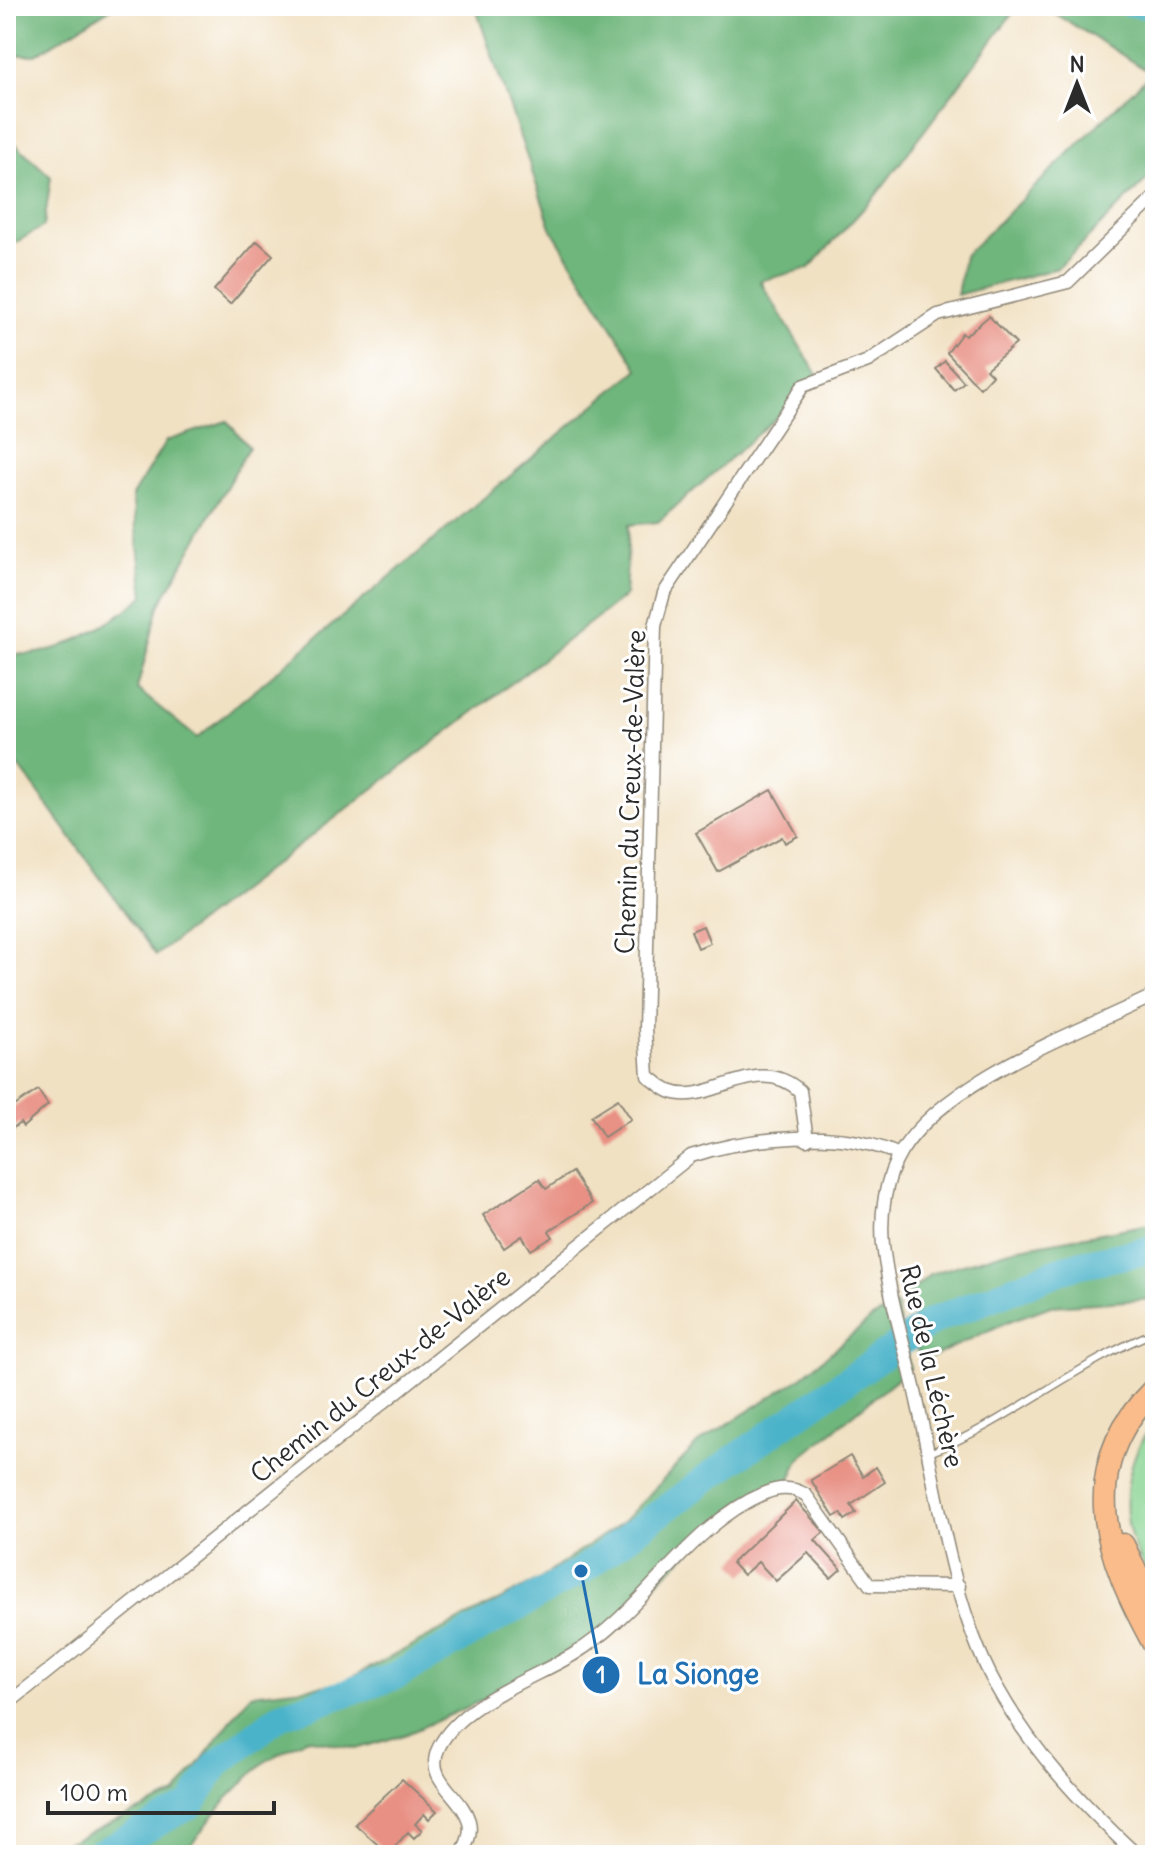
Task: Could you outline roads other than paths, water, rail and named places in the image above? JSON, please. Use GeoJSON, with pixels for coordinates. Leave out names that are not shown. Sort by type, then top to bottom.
{"type":"FeatureCollection","features":[{"type":"Feature","properties":{"kind":"highway"},"geometry":{"type":"LineString","coordinates":[[1155,1388],[1132,1414],[1117,1441],[1107,1472],[1104,1505],[1112,1555],[1155,1646]]}},
{"type":"Feature","properties":{"kind":"highway"},"geometry":{"type":"LineString","coordinates":[[1155,1407],[1139,1428],[1124,1458],[1117,1500],[1124,1547],[1139,1578],[1155,1598]]}},
{"type":"Feature","properties":{"kind":"street","name":"Chemin du Creux-de-Valère"},"geometry":{"type":"LineString","coordinates":[[807,1140],[800,1091],[786,1078],[759,1076],[702,1091],[671,1092],[648,1076],[645,1029],[655,626],[664,593],[803,386],[868,361],[938,315],[1068,282],[1155,197]]}},
{"type":"Feature","properties":{"kind":"street"},"geometry":{"type":"LineString","coordinates":[[899,1155],[933,1114],[965,1091],[1155,995]]}},
{"type":"Feature","properties":{"kind":"street","name":"Chemin du Creux-de-Valère"},"geometry":{"type":"LineString","coordinates":[[6,1705],[691,1156],[722,1146],[858,1139],[899,1155]]}},
{"type":"Feature","properties":{"kind":"street","name":"Rue de la Léchère"},"geometry":{"type":"LineString","coordinates":[[899,1155],[890,1176],[882,1222],[883,1245],[959,1586],[975,1638],[1017,1720],[1048,1765],[1137,1855]]}},
{"type":"Feature","properties":{"kind":"street"},"geometry":{"type":"LineString","coordinates":[[460,1855],[468,1840],[469,1821],[466,1809],[437,1774],[436,1756],[445,1738],[496,1694],[589,1644],[704,1535],[749,1501],[780,1489],[791,1488],[806,1495],[870,1585],[959,1586]]}},
{"type":"Feature","properties":{"kind":"lane"},"geometry":{"type":"LineString","coordinates":[[929,1453],[964,1438],[1121,1346],[1155,1332]]}},
{"type":"Feature","properties":{"kind":"waterway"},"geometry":{"type":"LineString","coordinates":[[1111,6],[1124,13],[1155,18]]}},
{"type":"Feature","properties":{"kind":"waterway"},"geometry":{"type":"LineString","coordinates":[[96,1855],[191,1805],[216,1765],[281,1715],[396,1676],[581,1571],[710,1476],[932,1321],[1072,1266],[1155,1249]]}},
{"type":"Feature","properties":{"kind":"place","name":"La Sionge"},"geometry":{"type":"Point","coordinates":[581,1571]}}]}
